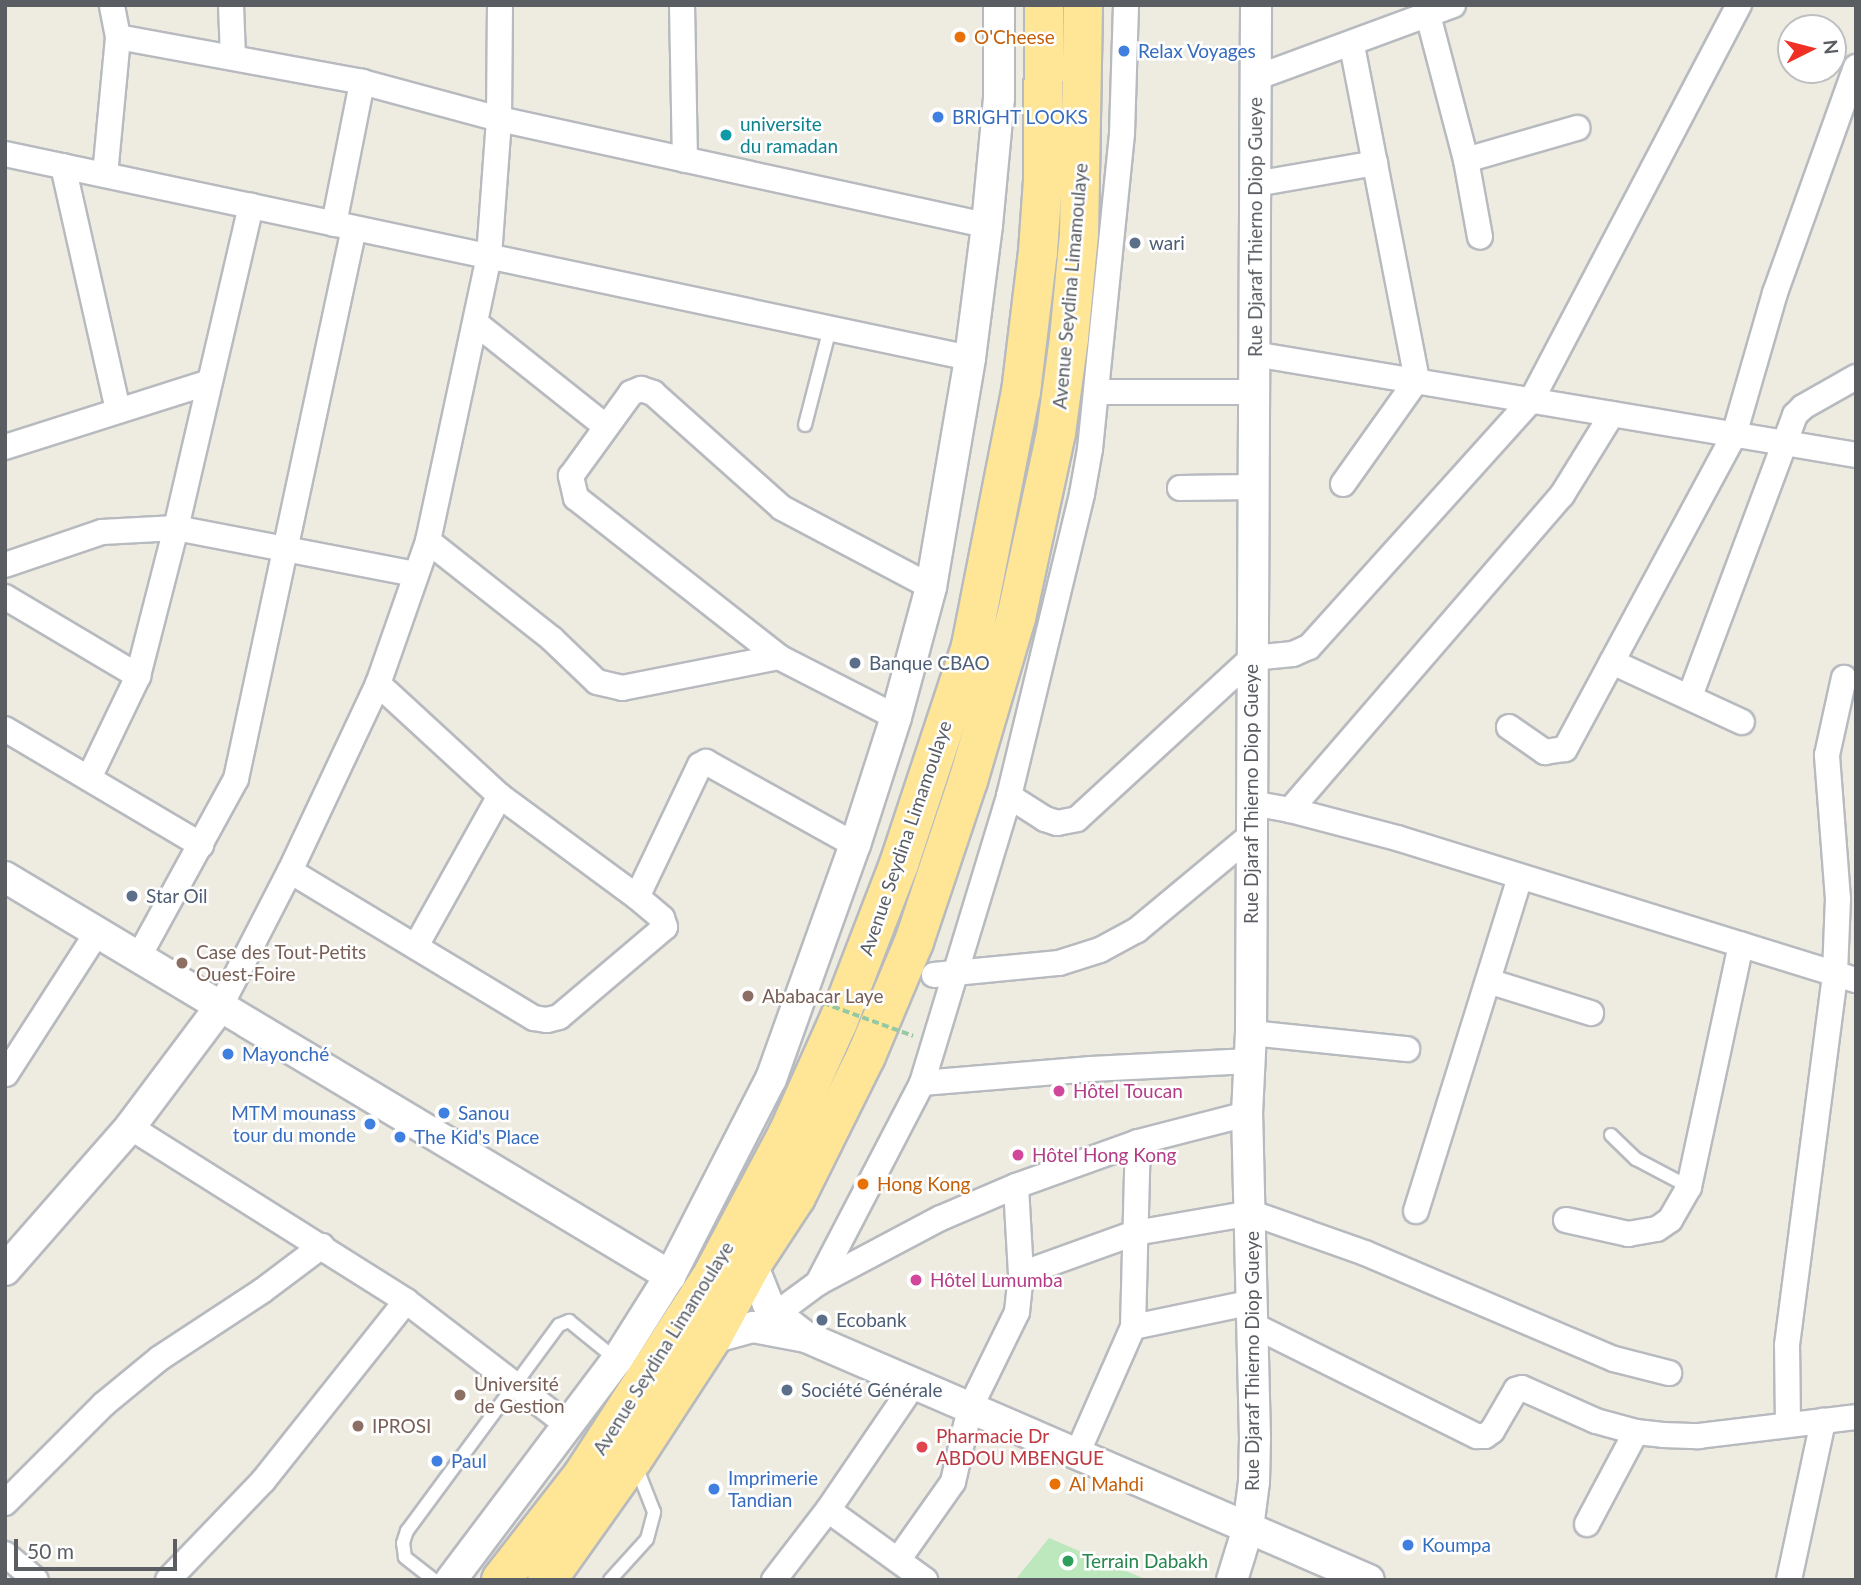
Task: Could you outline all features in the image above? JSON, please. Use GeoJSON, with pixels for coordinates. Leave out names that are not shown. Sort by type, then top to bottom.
{"type":"FeatureCollection","features":[{"type":"Feature","properties":{"kind":"highway","name":"Avenue Seydina Limamoulaye"},"geometry":{"type":"LineString","coordinates":[[501,1580],[582,1476],[713,1274],[788,1133],[838,1022],[899,864],[971,646],[1021,392],[1042,192],[1044,5]]}},
{"type":"Feature","properties":{"kind":"highway","name":"Avenue Seydina Limamoulaye"},"geometry":{"type":"LineString","coordinates":[[547,1580],[633,1459],[712,1338],[751,1264],[796,1197],[866,1056],[914,942],[968,781],[1016,618],[1053,446],[1069,338],[1083,148],[1083,5]]}},
{"type":"Feature","properties":{"kind":"street"},"geometry":{"type":"LineString","coordinates":[[105,175],[118,37],[112,5]]}},
{"type":"Feature","properties":{"kind":"street"},"geometry":{"type":"LineString","coordinates":[[231,5],[233,56]]}},
{"type":"Feature","properties":{"kind":"street"},"geometry":{"type":"LineString","coordinates":[[5,1270],[130,1127],[220,1007],[290,871],[378,684],[428,541],[477,324],[489,256],[499,119],[500,5]]}},
{"type":"Feature","properties":{"kind":"street"},"geometry":{"type":"LineString","coordinates":[[682,5],[685,160]]}},
{"type":"Feature","properties":{"kind":"street"},"geometry":{"type":"LineString","coordinates":[[451,1580],[617,1360],[670,1276],[771,1079],[855,845],[896,716],[931,587],[970,358],[987,225],[999,98],[999,5]]}},
{"type":"Feature","properties":{"kind":"street"},"geometry":{"type":"LineString","coordinates":[[818,1283],[922,1083],[945,976],[1009,796],[1082,495],[1098,392],[1122,133],[1126,5]]}},
{"type":"Feature","properties":{"kind":"street","name":"Rue Djaraf Thierno Diop Gueye"},"geometry":{"type":"LineString","coordinates":[[1232,1580],[1248,1528],[1255,1482],[1252,1213],[1248,1114],[1256,5]]}},
{"type":"Feature","properties":{"kind":"street"},"geometry":{"type":"LineString","coordinates":[[1255,79],[1352,45],[1453,5]]}},
{"type":"Feature","properties":{"kind":"street"},"geometry":{"type":"LineString","coordinates":[[1009,796],[1045,819],[1057,823],[1077,819],[1252,658],[1293,653],[1309,647],[1532,399],[1738,5]]}},
{"type":"Feature","properties":{"kind":"street"},"geometry":{"type":"LineString","coordinates":[[1428,15],[1466,160],[1480,237]]}},
{"type":"Feature","properties":{"kind":"street"},"geometry":{"type":"LineString","coordinates":[[118,37],[233,56],[362,82],[499,119],[987,225]]}},
{"type":"Feature","properties":{"kind":"street"},"geometry":{"type":"LineString","coordinates":[[1343,484],[1417,380],[1352,45]]}},
{"type":"Feature","properties":{"kind":"street"},"geometry":{"type":"LineString","coordinates":[[1509,727],[1545,752],[1565,749],[1734,435],[1775,293],[1856,67]]}},
{"type":"Feature","properties":{"kind":"street"},"geometry":{"type":"LineString","coordinates":[[138,958],[236,779],[287,550],[344,226],[362,82]]}},
{"type":"Feature","properties":{"kind":"street"},"geometry":{"type":"LineString","coordinates":[[1466,160],[1577,128]]}},
{"type":"Feature","properties":{"kind":"street"},"geometry":{"type":"LineString","coordinates":[[5,154],[970,358]]}},
{"type":"Feature","properties":{"kind":"street"},"geometry":{"type":"LineString","coordinates":[[1255,184],[1375,163]]}},
{"type":"Feature","properties":{"kind":"street"},"geometry":{"type":"LineString","coordinates":[[63,166],[118,410]]}},
{"type":"Feature","properties":{"kind":"street"},"geometry":{"type":"LineString","coordinates":[[89,778],[138,676],[176,528],[207,383],[251,206]]}},
{"type":"Feature","properties":{"kind":"street"},"geometry":{"type":"LineString","coordinates":[[477,324],[604,425]]}},
{"type":"Feature","properties":{"kind":"street"},"geometry":{"type":"LineString","coordinates":[[1254,354],[1856,455]]}},
{"type":"Feature","properties":{"kind":"street"},"geometry":{"type":"LineString","coordinates":[[1690,696],[1795,415],[1803,407],[1856,377]]}},
{"type":"Feature","properties":{"kind":"street"},"geometry":{"type":"LineString","coordinates":[[5,447],[207,383]]}},
{"type":"Feature","properties":{"kind":"street"},"geometry":{"type":"LineString","coordinates":[[896,716],[779,657],[576,498],[570,476],[604,425],[631,393],[641,389],[653,393],[782,508],[931,587]]}},
{"type":"Feature","properties":{"kind":"street"},"geometry":{"type":"LineString","coordinates":[[1098,392],[1254,392]]}},
{"type":"Feature","properties":{"kind":"street"},"geometry":{"type":"LineString","coordinates":[[1290,810],[1562,495],[1612,414]]}},
{"type":"Feature","properties":{"kind":"street"},"geometry":{"type":"LineString","coordinates":[[1180,488],[1252,486]]}},
{"type":"Feature","properties":{"kind":"street"},"geometry":{"type":"LineString","coordinates":[[5,565],[102,532],[176,528],[416,574]]}},
{"type":"Feature","properties":{"kind":"street"},"geometry":{"type":"LineString","coordinates":[[428,541],[552,639],[597,682],[622,688],[779,657]]}},
{"type":"Feature","properties":{"kind":"street"},"geometry":{"type":"LineString","coordinates":[[5,597],[138,676]]}},
{"type":"Feature","properties":{"kind":"street"},"geometry":{"type":"LineString","coordinates":[[1612,662],[1742,722]]}},
{"type":"Feature","properties":{"kind":"street"},"geometry":{"type":"LineString","coordinates":[[1788,1424],[1787,1345],[1845,976],[1838,899],[1844,811],[1828,742],[1844,678]]}},
{"type":"Feature","properties":{"kind":"street"},"geometry":{"type":"LineString","coordinates":[[290,871],[534,1018],[547,1020],[559,1017],[665,927],[662,918],[637,897],[500,796],[378,684]]}},
{"type":"Feature","properties":{"kind":"street"},"geometry":{"type":"LineString","coordinates":[[5,729],[201,845]]}},
{"type":"Feature","properties":{"kind":"street"},"geometry":{"type":"LineString","coordinates":[[637,897],[700,765],[706,762],[855,845]]}},
{"type":"Feature","properties":{"kind":"street"},"geometry":{"type":"LineString","coordinates":[[416,946],[500,796]]}},
{"type":"Feature","properties":{"kind":"street"},"geometry":{"type":"LineString","coordinates":[[1251,803],[1290,810],[1397,838],[1845,976]]}},
{"type":"Feature","properties":{"kind":"street"},"geometry":{"type":"LineString","coordinates":[[945,976],[1059,964],[1100,950],[1137,930],[1249,837]]}},
{"type":"Feature","properties":{"kind":"street"},"geometry":{"type":"LineString","coordinates":[[5,877],[670,1276]]}},
{"type":"Feature","properties":{"kind":"street"},"geometry":{"type":"LineString","coordinates":[[1416,1211],[1520,878]]}},
{"type":"Feature","properties":{"kind":"street"},"geometry":{"type":"LineString","coordinates":[[6,1074],[97,933]]}},
{"type":"Feature","properties":{"kind":"street"},"geometry":{"type":"LineString","coordinates":[[1566,1220],[1629,1234],[1657,1229],[1670,1220],[1689,1187],[1741,945]]}},
{"type":"Feature","properties":{"kind":"street"},"geometry":{"type":"LineString","coordinates":[[1488,981],[1591,1013]]}},
{"type":"Feature","properties":{"kind":"street"},"geometry":{"type":"LineString","coordinates":[[922,1083],[1250,1047],[1407,1049]]}},
{"type":"Feature","properties":{"kind":"street"},"geometry":{"type":"LineString","coordinates":[[776,1314],[818,1283],[941,1217],[1016,1186],[1138,1142],[1248,1114]]}},
{"type":"Feature","properties":{"kind":"street"},"geometry":{"type":"LineString","coordinates":[[130,1127],[406,1301],[569,1426]]}},
{"type":"Feature","properties":{"kind":"street"},"geometry":{"type":"LineString","coordinates":[[1077,1454],[1133,1327],[1138,1142]]}},
{"type":"Feature","properties":{"kind":"street"},"geometry":{"type":"LineString","coordinates":[[898,1560],[953,1482],[970,1408],[1017,1312],[1021,1273],[1016,1186]]}},
{"type":"Feature","properties":{"kind":"street"},"geometry":{"type":"LineString","coordinates":[[1021,1273],[1135,1233],[1252,1213],[1365,1253],[1614,1359],[1669,1373]]}},
{"type":"Feature","properties":{"kind":"street"},"geometry":{"type":"LineString","coordinates":[[5,1503],[104,1404],[160,1358],[262,1291],[322,1246]]}},
{"type":"Feature","properties":{"kind":"street"},"geometry":{"type":"LineString","coordinates":[[751,1264],[760,1290],[776,1314],[806,1337]]}},
{"type":"Feature","properties":{"kind":"street"},"geometry":{"type":"LineString","coordinates":[[168,1580],[263,1481],[406,1301]]}},
{"type":"Feature","properties":{"kind":"street"},"geometry":{"type":"LineString","coordinates":[[1133,1327],[1253,1314],[1477,1436],[1485,1436],[1492,1431],[1516,1390],[1522,1388],[1596,1420],[1636,1432],[1699,1436],[1856,1417]]}},
{"type":"Feature","properties":{"kind":"street"},"geometry":{"type":"LineString","coordinates":[[712,1338],[753,1327],[806,1337],[1369,1580]]}},
{"type":"Feature","properties":{"kind":"street"},"geometry":{"type":"LineString","coordinates":[[774,1580],[828,1510],[914,1384]]}},
{"type":"Feature","properties":{"kind":"street"},"geometry":{"type":"LineString","coordinates":[[1789,1580],[1823,1421]]}},
{"type":"Feature","properties":{"kind":"street"},"geometry":{"type":"LineString","coordinates":[[1587,1524],[1636,1432]]}},
{"type":"Feature","properties":{"kind":"street"},"geometry":{"type":"LineString","coordinates":[[828,1510],[925,1580]]}},
{"type":"Feature","properties":{"kind":"street"},"geometry":{"type":"LineString","coordinates":[[5,1554],[36,1580]]}},
{"type":"Feature","properties":{"kind":"lane"},"geometry":{"type":"LineString","coordinates":[[805,425],[830,328]]}},
{"type":"Feature","properties":{"kind":"lane"},"geometry":{"type":"LineString","coordinates":[[1611,1135],[1636,1159],[1689,1187]]}},
{"type":"Feature","properties":{"kind":"lane"},"geometry":{"type":"LineString","coordinates":[[434,1580],[405,1557],[403,1543],[407,1531],[559,1325],[569,1321],[617,1360]]}},
{"type":"Feature","properties":{"kind":"lane"},"geometry":{"type":"LineString","coordinates":[[610,1580],[647,1539],[654,1513],[633,1459]]}},
{"type":"Feature","properties":{"kind":"path"},"geometry":{"type":"LineString","coordinates":[[823,1003],[913,1037]]}},
{"type":"Feature","properties":{"kind":"green space","name":"Terrain Dabakh"},"geometry":{"type":"Polygon","coordinates":[[[1049,1538],[1147,1580],[1015,1580],[1049,1538]]]}},
{"type":"Feature","properties":{"kind":"place","name":"O'Cheese"},"geometry":{"type":"Point","coordinates":[960,37]}},
{"type":"Feature","properties":{"kind":"place","name":"Relax Voyages"},"geometry":{"type":"Point","coordinates":[1124,51]}},
{"type":"Feature","properties":{"kind":"place","name":"BRIGHT LOOKS"},"geometry":{"type":"Point","coordinates":[938,117]}},
{"type":"Feature","properties":{"kind":"place","name":"universite du ramadan"},"geometry":{"type":"Point","coordinates":[726,135]}},
{"type":"Feature","properties":{"kind":"place","name":"wari"},"geometry":{"type":"Point","coordinates":[1135,243]}},
{"type":"Feature","properties":{"kind":"place","name":"Banque CBAO"},"geometry":{"type":"Point","coordinates":[855,663]}},
{"type":"Feature","properties":{"kind":"place","name":"Star Oil"},"geometry":{"type":"Point","coordinates":[132,896]}},
{"type":"Feature","properties":{"kind":"place","name":"Case des Tout-Petits Ouest-Foire"},"geometry":{"type":"Point","coordinates":[182,963]}},
{"type":"Feature","properties":{"kind":"place","name":"Ababacar Laye"},"geometry":{"type":"Point","coordinates":[748,996]}},
{"type":"Feature","properties":{"kind":"place","name":"Mayonché"},"geometry":{"type":"Point","coordinates":[228,1054]}},
{"type":"Feature","properties":{"kind":"place","name":"Hôtel Toucan"},"geometry":{"type":"Point","coordinates":[1059,1091]}},
{"type":"Feature","properties":{"kind":"place","name":"Sanou"},"geometry":{"type":"Point","coordinates":[444,1113]}},
{"type":"Feature","properties":{"kind":"place","name":"MTM mounass tour du monde"},"geometry":{"type":"Point","coordinates":[370,1124]}},
{"type":"Feature","properties":{"kind":"place","name":"The Kid's Place"},"geometry":{"type":"Point","coordinates":[400,1137]}},
{"type":"Feature","properties":{"kind":"place","name":"Hôtel Hong Kong"},"geometry":{"type":"Point","coordinates":[1018,1155]}},
{"type":"Feature","properties":{"kind":"place","name":"Hong Kong"},"geometry":{"type":"Point","coordinates":[863,1184]}},
{"type":"Feature","properties":{"kind":"place","name":"Hôtel Lumumba"},"geometry":{"type":"Point","coordinates":[916,1280]}},
{"type":"Feature","properties":{"kind":"place","name":"Ecobank"},"geometry":{"type":"Point","coordinates":[822,1320]}},
{"type":"Feature","properties":{"kind":"place","name":"Société Générale"},"geometry":{"type":"Point","coordinates":[787,1390]}},
{"type":"Feature","properties":{"kind":"place","name":"Université de Gestion"},"geometry":{"type":"Point","coordinates":[460,1395]}},
{"type":"Feature","properties":{"kind":"place","name":"IPROSI"},"geometry":{"type":"Point","coordinates":[358,1426]}},
{"type":"Feature","properties":{"kind":"place","name":"Pharmacie Dr ABDOU MBENGUE"},"geometry":{"type":"Point","coordinates":[922,1447]}},
{"type":"Feature","properties":{"kind":"place","name":"Paul"},"geometry":{"type":"Point","coordinates":[437,1461]}},
{"type":"Feature","properties":{"kind":"place","name":"Al Mahdi"},"geometry":{"type":"Point","coordinates":[1055,1484]}},
{"type":"Feature","properties":{"kind":"place","name":"Imprimerie Tandian"},"geometry":{"type":"Point","coordinates":[714,1489]}},
{"type":"Feature","properties":{"kind":"place","name":"Koumpa"},"geometry":{"type":"Point","coordinates":[1408,1545]}},
{"type":"Feature","properties":{"kind":"place","name":"Terrain Dabakh"},"geometry":{"type":"Point","coordinates":[1068,1561]}}]}
